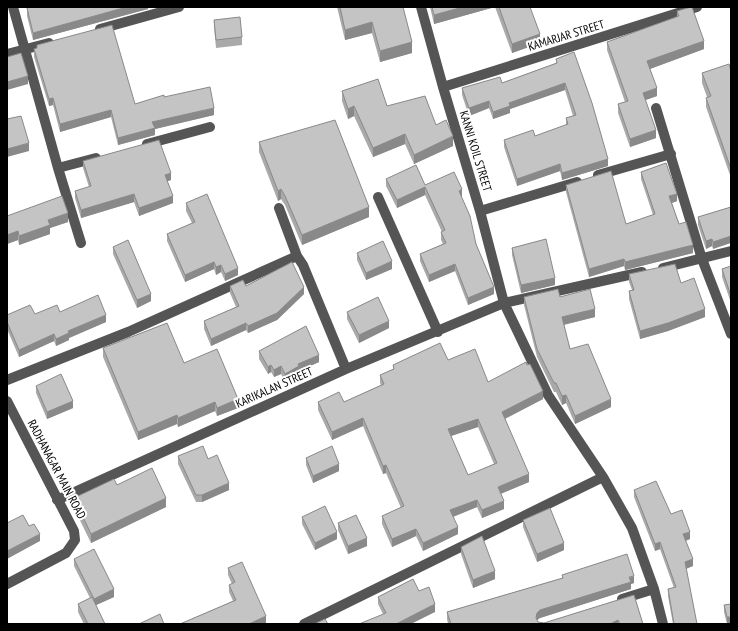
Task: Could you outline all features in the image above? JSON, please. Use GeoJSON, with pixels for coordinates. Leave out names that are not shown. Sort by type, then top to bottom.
{"type":"FeatureCollection","features":[{"type":"Feature","properties":{"kind":"street"},"geometry":{"type":"LineString","coordinates":[[13,7],[58,168],[81,242]]}},
{"type":"Feature","properties":{"kind":"street"},"geometry":{"type":"LineString","coordinates":[[87,32],[178,7]]}},
{"type":"Feature","properties":{"kind":"street","name":"KANNI KOIL STREET"},"geometry":{"type":"LineString","coordinates":[[421,7],[480,211],[504,303],[548,395],[603,477],[632,528],[654,589],[663,624]]}},
{"type":"Feature","properties":{"kind":"street","name":"KAMARJAR STREET"},"geometry":{"type":"LineString","coordinates":[[443,87],[697,7]]}},
{"type":"Feature","properties":{"kind":"street"},"geometry":{"type":"LineString","coordinates":[[7,54],[56,41]]}},
{"type":"Feature","properties":{"kind":"street"},"geometry":{"type":"LineString","coordinates":[[656,108],[702,259],[731,334]]}},
{"type":"Feature","properties":{"kind":"street"},"geometry":{"type":"LineString","coordinates":[[134,148],[210,128]]}},
{"type":"Feature","properties":{"kind":"street"},"geometry":{"type":"LineString","coordinates":[[480,211],[671,154]]}},
{"type":"Feature","properties":{"kind":"street"},"geometry":{"type":"LineString","coordinates":[[58,168],[103,156]]}},
{"type":"Feature","properties":{"kind":"street"},"geometry":{"type":"LineString","coordinates":[[378,197],[438,332]]}},
{"type":"Feature","properties":{"kind":"street"},"geometry":{"type":"LineString","coordinates":[[279,208],[297,256],[303,265],[346,369]]}},
{"type":"Feature","properties":{"kind":"street","name":"KARIKALAN STREET"},"geometry":{"type":"LineString","coordinates":[[57,500],[346,369],[438,332],[504,303],[702,259],[731,251]]}},
{"type":"Feature","properties":{"kind":"street"},"geometry":{"type":"LineString","coordinates":[[7,380],[128,332],[297,256]]}},
{"type":"Feature","properties":{"kind":"street","name":"RADHANAGAR MAIN ROAD"},"geometry":{"type":"LineString","coordinates":[[7,401],[57,500],[74,530],[75,540],[66,553],[7,584]]}},
{"type":"Feature","properties":{"kind":"street"},"geometry":{"type":"LineString","coordinates":[[304,624],[603,477]]}},
{"type":"Feature","properties":{"kind":"street"},"geometry":{"type":"LineString","coordinates":[[610,603],[654,589]]}},
{"type":"Feature","properties":{"kind":"building"},"geometry":{"type":"Polygon","coordinates":[[[127,7],[33,33],[27,8],[127,7]]]}},
{"type":"Feature","properties":{"kind":"building"},"geometry":{"type":"Polygon","coordinates":[[[340,7],[403,7],[412,42],[380,51],[372,22],[345,30],[340,7]]]}},
{"type":"Feature","properties":{"kind":"building"},"geometry":{"type":"Polygon","coordinates":[[[432,7],[463,7],[434,15],[432,7]]]}},
{"type":"Feature","properties":{"kind":"building"},"geometry":{"type":"Polygon","coordinates":[[[499,7],[530,7],[540,34],[512,44],[499,7]]]}},
{"type":"Feature","properties":{"kind":"building"},"geometry":{"type":"Polygon","coordinates":[[[692,7],[704,41],[647,61],[657,88],[643,93],[656,130],[630,139],[618,104],[628,101],[607,42],[679,16],[677,11],[692,7]]]}},
{"type":"Feature","properties":{"kind":"building"},"geometry":{"type":"Polygon","coordinates":[[[240,17],[242,37],[216,40],[214,20],[240,17]]]}},
{"type":"Feature","properties":{"kind":"building"},"geometry":{"type":"Polygon","coordinates":[[[112,25],[135,104],[164,95],[164,97],[210,87],[214,108],[152,122],[155,128],[118,138],[111,110],[60,124],[53,98],[49,99],[34,49],[37,48],[37,45],[112,25]]]}},
{"type":"Feature","properties":{"kind":"building"},"geometry":{"type":"Polygon","coordinates":[[[574,52],[592,103],[608,159],[562,173],[560,164],[517,179],[504,140],[533,130],[535,136],[568,124],[566,118],[576,115],[565,83],[509,103],[510,106],[493,112],[489,101],[469,108],[462,88],[500,77],[502,83],[557,63],[556,59],[574,52]]]}},
{"type":"Feature","properties":{"kind":"building"},"geometry":{"type":"Polygon","coordinates":[[[21,53],[28,76],[7,82],[7,57],[21,53]]]}},
{"type":"Feature","properties":{"kind":"building"},"geometry":{"type":"Polygon","coordinates":[[[729,64],[731,71],[731,169],[706,98],[711,96],[702,73],[729,64]]]}},
{"type":"Feature","properties":{"kind":"building"},"geometry":{"type":"Polygon","coordinates":[[[378,79],[387,106],[425,96],[436,125],[446,120],[453,136],[414,155],[405,134],[373,148],[354,106],[348,109],[342,91],[378,79]]]}},
{"type":"Feature","properties":{"kind":"building"},"geometry":{"type":"Polygon","coordinates":[[[21,116],[29,143],[7,149],[7,119],[21,116]]]}},
{"type":"Feature","properties":{"kind":"building"},"geometry":{"type":"Polygon","coordinates":[[[335,120],[369,207],[302,235],[285,196],[281,189],[278,191],[259,142],[335,120]]]}},
{"type":"Feature","properties":{"kind":"building"},"geometry":{"type":"Polygon","coordinates":[[[159,140],[171,173],[165,175],[173,196],[139,208],[134,194],[81,210],[75,191],[91,186],[83,161],[159,140]]]}},
{"type":"Feature","properties":{"kind":"building"},"geometry":{"type":"Polygon","coordinates":[[[666,163],[677,194],[669,196],[679,224],[686,222],[693,245],[625,262],[624,259],[589,269],[566,185],[611,171],[626,224],[655,214],[641,172],[666,163]]]}},
{"type":"Feature","properties":{"kind":"building"},"geometry":{"type":"Polygon","coordinates":[[[416,165],[425,185],[454,172],[462,189],[459,191],[470,216],[476,244],[494,287],[468,298],[455,264],[429,275],[420,254],[446,243],[441,232],[445,230],[425,187],[397,200],[386,179],[416,165]]]}},
{"type":"Feature","properties":{"kind":"building"},"geometry":{"type":"Polygon","coordinates":[[[207,194],[238,268],[225,274],[221,265],[216,267],[214,262],[185,275],[167,234],[195,222],[186,203],[207,194]]]}},
{"type":"Feature","properties":{"kind":"building"},"geometry":{"type":"Polygon","coordinates":[[[62,196],[68,213],[48,220],[50,225],[19,236],[18,231],[7,235],[7,216],[62,196]]]}},
{"type":"Feature","properties":{"kind":"building"},"geometry":{"type":"Polygon","coordinates":[[[731,207],[731,236],[713,242],[712,239],[706,241],[698,217],[731,207]]]}},
{"type":"Feature","properties":{"kind":"building"},"geometry":{"type":"Polygon","coordinates":[[[546,239],[555,278],[521,285],[512,248],[546,239]]]}},
{"type":"Feature","properties":{"kind":"building"},"geometry":{"type":"Polygon","coordinates":[[[128,240],[151,294],[137,300],[113,247],[128,240]]]}},
{"type":"Feature","properties":{"kind":"building"},"geometry":{"type":"Polygon","coordinates":[[[383,241],[392,261],[366,273],[357,253],[383,241]]]}},
{"type":"Feature","properties":{"kind":"building"},"geometry":{"type":"Polygon","coordinates":[[[292,262],[304,287],[277,313],[248,326],[246,323],[211,339],[204,321],[239,306],[230,286],[243,280],[246,286],[292,262]]]}},
{"type":"Feature","properties":{"kind":"building"},"geometry":{"type":"Polygon","coordinates":[[[675,264],[681,283],[694,278],[705,309],[668,323],[640,331],[629,291],[634,290],[629,274],[675,264]]]}},
{"type":"Feature","properties":{"kind":"building"},"geometry":{"type":"Polygon","coordinates":[[[731,266],[731,296],[722,269],[731,266]]]}},
{"type":"Feature","properties":{"kind":"building"},"geometry":{"type":"Polygon","coordinates":[[[558,289],[560,297],[590,289],[595,309],[562,317],[570,349],[588,344],[611,399],[575,416],[566,395],[562,396],[537,349],[524,297],[558,289]]]}},
{"type":"Feature","properties":{"kind":"building"},"geometry":{"type":"Polygon","coordinates":[[[98,295],[106,315],[68,331],[69,333],[56,339],[54,334],[19,350],[7,322],[7,315],[30,305],[35,314],[57,305],[60,312],[98,295]]]}},
{"type":"Feature","properties":{"kind":"building"},"geometry":{"type":"Polygon","coordinates":[[[378,297],[389,321],[359,335],[347,312],[378,297]]]}},
{"type":"Feature","properties":{"kind":"building"},"geometry":{"type":"Polygon","coordinates":[[[167,323],[184,363],[217,349],[238,399],[217,408],[215,402],[178,418],[177,415],[138,432],[103,348],[167,323]]]}},
{"type":"Feature","properties":{"kind":"building"},"geometry":{"type":"Polygon","coordinates":[[[306,326],[319,355],[298,364],[299,366],[285,374],[281,366],[274,370],[271,365],[268,367],[259,351],[306,326]]]}},
{"type":"Feature","properties":{"kind":"building"},"geometry":{"type":"Polygon","coordinates":[[[440,343],[448,360],[475,349],[488,382],[526,362],[527,365],[530,364],[543,391],[502,412],[529,474],[498,487],[504,501],[482,510],[477,500],[450,510],[458,527],[423,543],[416,529],[392,539],[382,516],[404,506],[386,465],[383,466],[363,418],[332,432],[318,402],[339,392],[344,402],[384,384],[380,375],[394,369],[393,365],[440,343]],[[478,419],[448,429],[468,475],[497,463],[478,419]]]}},
{"type":"Feature","properties":{"kind":"building"},"geometry":{"type":"Polygon","coordinates":[[[61,374],[73,401],[47,412],[36,386],[61,374]]]}},
{"type":"Feature","properties":{"kind":"building"},"geometry":{"type":"Polygon","coordinates":[[[203,446],[208,459],[217,455],[229,483],[202,495],[196,495],[178,456],[203,446]]]}},
{"type":"Feature","properties":{"kind":"building"},"geometry":{"type":"Polygon","coordinates":[[[332,446],[339,464],[313,476],[306,458],[332,446]]]}},
{"type":"Feature","properties":{"kind":"building"},"geometry":{"type":"Polygon","coordinates":[[[152,468],[166,498],[91,534],[74,498],[114,479],[117,485],[152,468]]]}},
{"type":"Feature","properties":{"kind":"building"},"geometry":{"type":"Polygon","coordinates":[[[656,481],[671,514],[682,510],[690,532],[683,534],[693,559],[685,562],[697,624],[674,624],[668,589],[676,587],[660,542],[655,544],[634,490],[656,481]]]}},
{"type":"Feature","properties":{"kind":"building"},"geometry":{"type":"Polygon","coordinates":[[[325,506],[337,532],[315,543],[302,517],[325,506]]]}},
{"type":"Feature","properties":{"kind":"building"},"geometry":{"type":"Polygon","coordinates":[[[550,508],[564,543],[537,554],[523,520],[550,508]]]}},
{"type":"Feature","properties":{"kind":"building"},"geometry":{"type":"Polygon","coordinates":[[[23,515],[29,526],[34,524],[40,534],[7,551],[7,523],[23,515]]]}},
{"type":"Feature","properties":{"kind":"building"},"geometry":{"type":"Polygon","coordinates":[[[356,515],[367,538],[348,546],[338,523],[356,515]]]}},
{"type":"Feature","properties":{"kind":"building"},"geometry":{"type":"Polygon","coordinates":[[[482,536],[495,571],[473,580],[461,547],[482,536]]]}},
{"type":"Feature","properties":{"kind":"building"},"geometry":{"type":"Polygon","coordinates":[[[94,549],[114,589],[94,599],[74,559],[94,549]]]}},
{"type":"Feature","properties":{"kind":"building"},"geometry":{"type":"Polygon","coordinates":[[[627,554],[634,576],[629,577],[631,582],[540,610],[537,613],[536,618],[538,622],[544,623],[634,595],[643,624],[620,624],[618,620],[610,624],[451,624],[447,612],[563,578],[562,575],[627,554]]]}},
{"type":"Feature","properties":{"kind":"building"},"geometry":{"type":"Polygon","coordinates":[[[242,562],[266,616],[249,624],[180,624],[236,600],[229,585],[235,582],[228,568],[242,562]]]}},
{"type":"Feature","properties":{"kind":"building"},"geometry":{"type":"Polygon","coordinates":[[[413,579],[419,591],[429,587],[435,604],[396,624],[359,624],[386,613],[378,597],[413,579]]]}},
{"type":"Feature","properties":{"kind":"building"},"geometry":{"type":"Polygon","coordinates":[[[92,597],[105,624],[88,624],[78,604],[92,597]]]}},
{"type":"Feature","properties":{"kind":"building"},"geometry":{"type":"Polygon","coordinates":[[[731,604],[731,617],[727,617],[724,605],[731,604]]]}},
{"type":"Feature","properties":{"kind":"building"},"geometry":{"type":"Polygon","coordinates":[[[160,614],[164,624],[139,624],[160,614]]]}},
{"type":"Feature","properties":{"kind":"building"},"geometry":{"type":"Polygon","coordinates":[[[325,619],[328,624],[314,624],[325,619]]]}}]}
